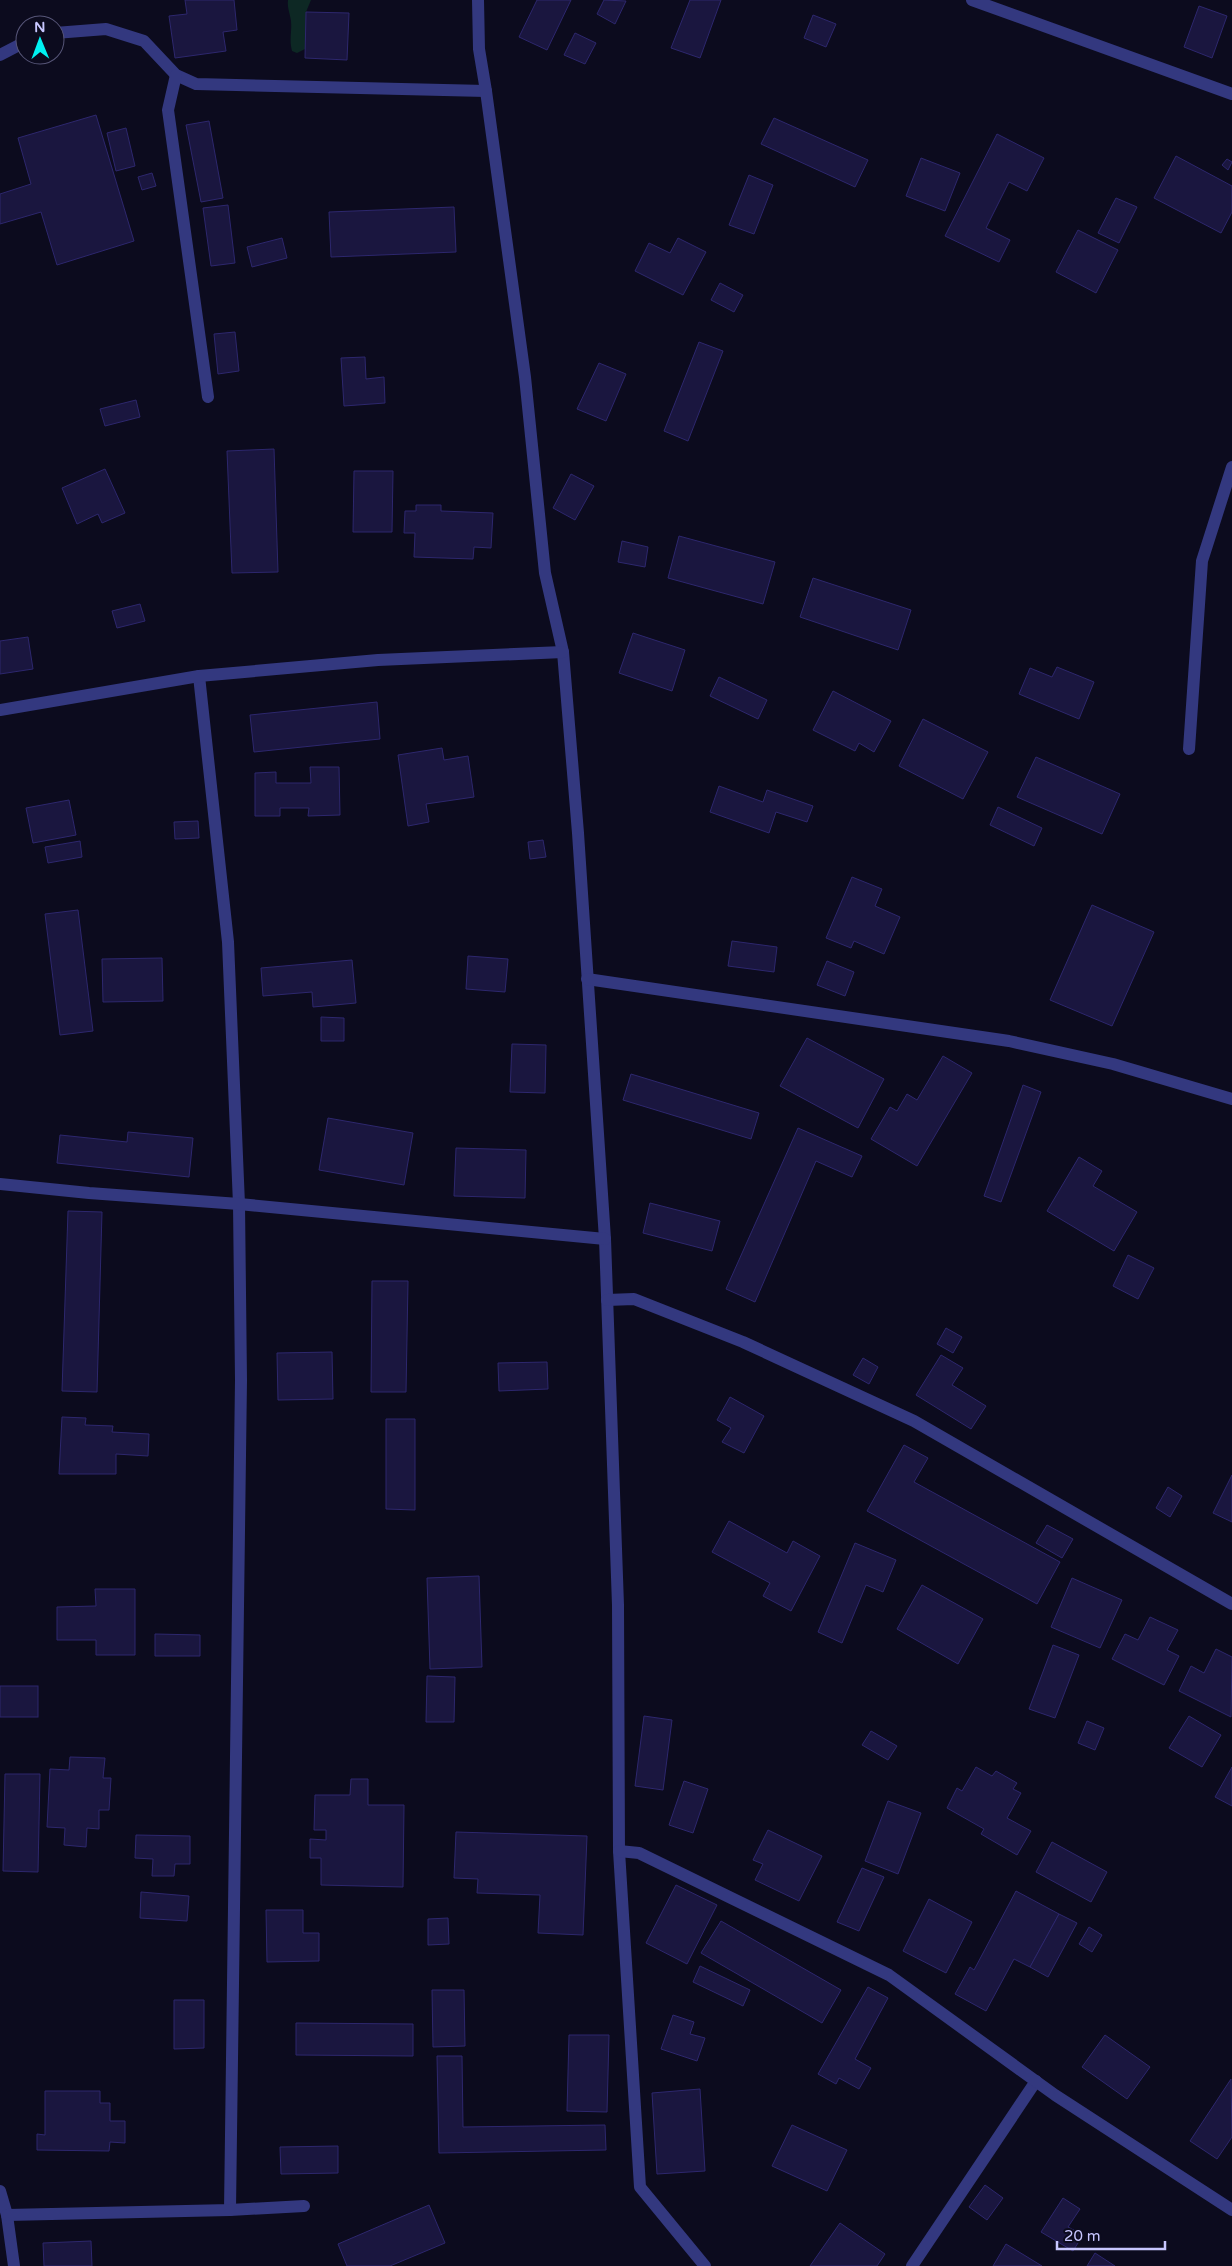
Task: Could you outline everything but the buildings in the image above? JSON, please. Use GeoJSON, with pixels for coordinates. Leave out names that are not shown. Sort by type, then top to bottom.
{"type":"FeatureCollection","features":[{"type":"Feature","properties":{"kind":"street"},"geometry":{"type":"LineString","coordinates":[[478,0],[478,49],[486,90],[525,377],[545,573],[563,652],[578,833],[605,1239],[618,1605],[619,1851],[640,2187],[705,2266]]}},
{"type":"Feature","properties":{"kind":"street"},"geometry":{"type":"LineString","coordinates":[[972,0],[1232,94]]}},
{"type":"Feature","properties":{"kind":"street"},"geometry":{"type":"LineString","coordinates":[[65,32],[106,29],[144,41],[176,75],[196,84],[486,90]]}},
{"type":"Feature","properties":{"kind":"street"},"geometry":{"type":"LineString","coordinates":[[0,56],[15,48]]}},
{"type":"Feature","properties":{"kind":"street"},"geometry":{"type":"LineString","coordinates":[[176,75],[168,110],[208,397]]}},
{"type":"Feature","properties":{"kind":"street"},"geometry":{"type":"LineString","coordinates":[[1189,749],[1202,561],[1232,467]]}},
{"type":"Feature","properties":{"kind":"street"},"geometry":{"type":"LineString","coordinates":[[0,710],[199,676],[378,660],[563,652]]}},
{"type":"Feature","properties":{"kind":"street"},"geometry":{"type":"LineString","coordinates":[[199,676],[228,942],[239,1204],[241,1390],[230,2210]]}},
{"type":"Feature","properties":{"kind":"street"},"geometry":{"type":"LineString","coordinates":[[587,979],[1009,1041],[1113,1064],[1232,1099]]}},
{"type":"Feature","properties":{"kind":"street"},"geometry":{"type":"LineString","coordinates":[[0,1184],[89,1193],[239,1204],[605,1239]]}},
{"type":"Feature","properties":{"kind":"street"},"geometry":{"type":"LineString","coordinates":[[607,1300],[634,1299],[743,1342],[914,1421],[1232,1604]]}},
{"type":"Feature","properties":{"kind":"street"},"geometry":{"type":"LineString","coordinates":[[619,1851],[639,1853],[889,1975],[1036,2081],[1232,2210]]}},
{"type":"Feature","properties":{"kind":"street"},"geometry":{"type":"LineString","coordinates":[[912,2266],[1036,2081]]}},
{"type":"Feature","properties":{"kind":"street"},"geometry":{"type":"LineString","coordinates":[[0,2191],[14,2266]]}},
{"type":"Feature","properties":{"kind":"street"},"geometry":{"type":"LineString","coordinates":[[4,2218],[304,2206]]}},
{"type":"Feature","properties":{"kind":"green space"},"geometry":{"type":"Polygon","coordinates":[[[288,0],[311,0],[306,12],[305,49],[297,53],[292,51],[291,47],[291,21],[288,0]]]}}]}
